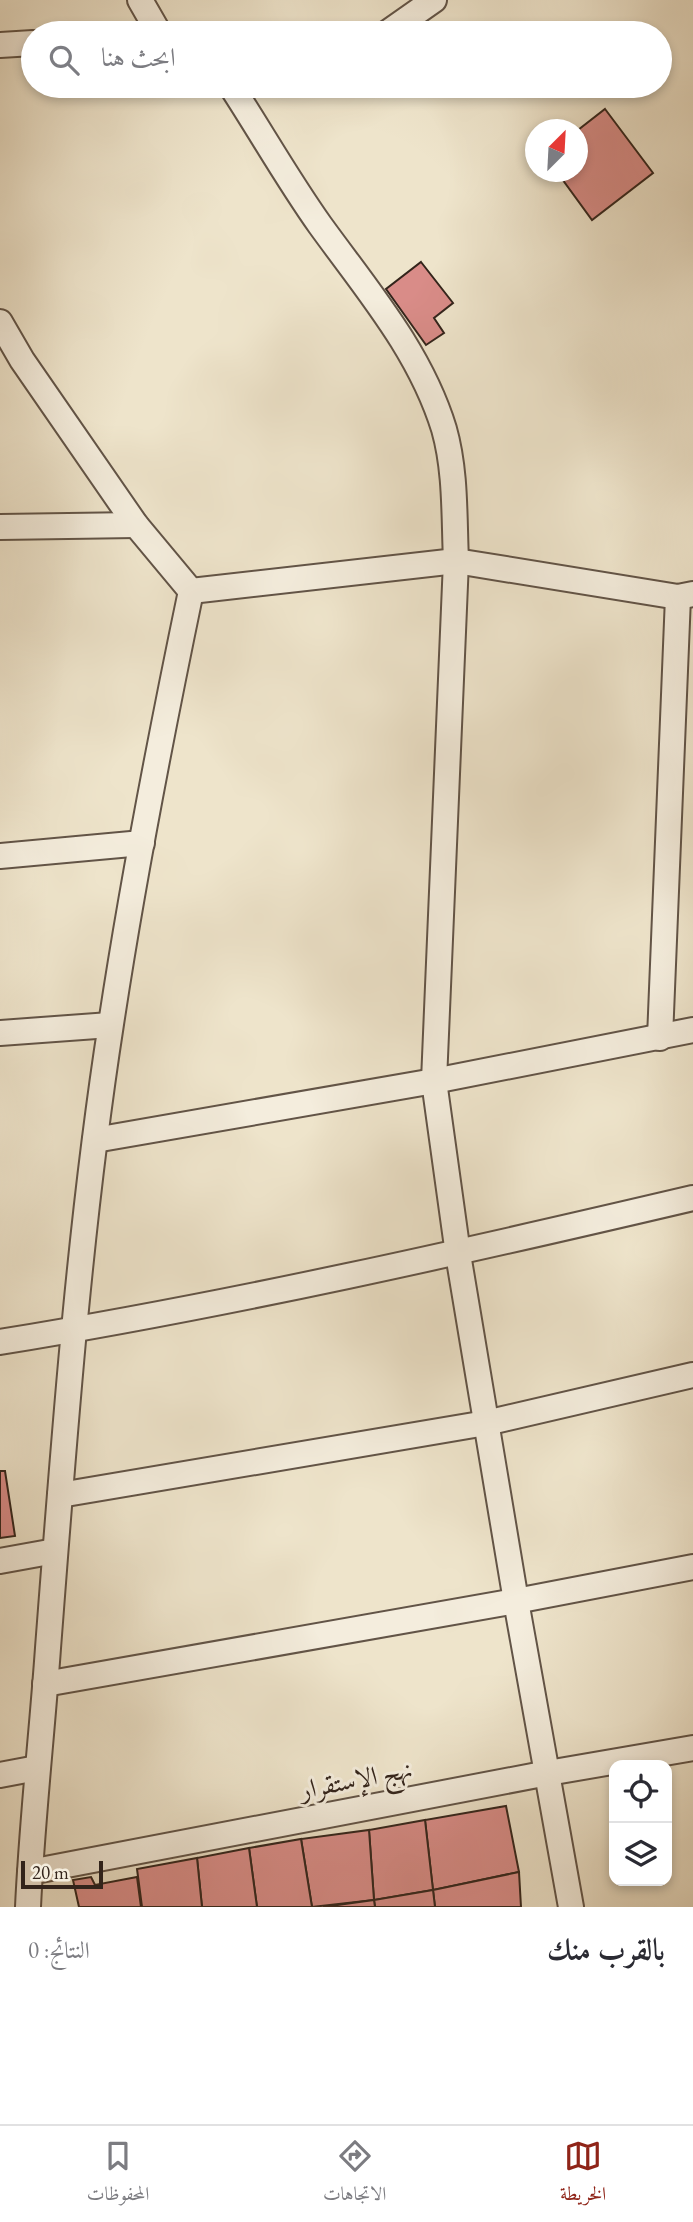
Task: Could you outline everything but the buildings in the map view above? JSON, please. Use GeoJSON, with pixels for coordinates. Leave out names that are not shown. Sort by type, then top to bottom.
{"type":"FeatureCollection","features":[{"type":"Feature","properties":{"kind":"street"},"geometry":{"type":"LineString","coordinates":[[140,0],[152,21]]}},
{"type":"Feature","properties":{"kind":"street"},"geometry":{"type":"LineString","coordinates":[[404,21],[434,0]]}},
{"type":"Feature","properties":{"kind":"street"},"geometry":{"type":"LineString","coordinates":[[0,45],[21,44]]}},
{"type":"Feature","properties":{"kind":"street"},"geometry":{"type":"LineString","coordinates":[[239,98],[318,222],[402,338],[428,385],[444,431],[453,480],[456,561],[434,1081],[458,1254],[486,1423],[571,1907]]}},
{"type":"Feature","properties":{"kind":"street"},"geometry":{"type":"LineString","coordinates":[[0,322],[22,360],[136,525],[191,591]]}},
{"type":"Feature","properties":{"kind":"street"},"geometry":{"type":"LineString","coordinates":[[0,527],[136,525]]}},
{"type":"Feature","properties":{"kind":"street"},"geometry":{"type":"LineString","coordinates":[[191,591],[456,561],[685,596],[660,1038]]}},
{"type":"Feature","properties":{"kind":"street"},"geometry":{"type":"LineString","coordinates":[[28,1907],[55,1550],[95,1140],[110,1025],[164,717],[191,591]]}},
{"type":"Feature","properties":{"kind":"street"},"geometry":{"type":"LineString","coordinates":[[0,856],[142,843]]}},
{"type":"Feature","properties":{"kind":"street"},"geometry":{"type":"LineString","coordinates":[[0,1033],[110,1025]]}},
{"type":"Feature","properties":{"kind":"street"},"geometry":{"type":"LineString","coordinates":[[95,1140],[434,1081],[693,1030]]}},
{"type":"Feature","properties":{"kind":"street"},"geometry":{"type":"LineString","coordinates":[[0,1342],[75,1330],[458,1254],[693,1198]]}},
{"type":"Feature","properties":{"kind":"street"},"geometry":{"type":"LineString","coordinates":[[60,1495],[486,1423],[693,1376]]}},
{"type":"Feature","properties":{"kind":"street"},"geometry":{"type":"LineString","coordinates":[[0,1561],[55,1550]]}},
{"type":"Feature","properties":{"kind":"street"},"geometry":{"type":"LineString","coordinates":[[45,1684],[693,1567]]}},
{"type":"Feature","properties":{"kind":"street","name":"نهج الإستقرار"},"geometry":{"type":"LineString","coordinates":[[30,1872],[693,1748]]}},
{"type":"Feature","properties":{"kind":"street"},"geometry":{"type":"LineString","coordinates":[[0,1774],[37,1768]]}}]}
